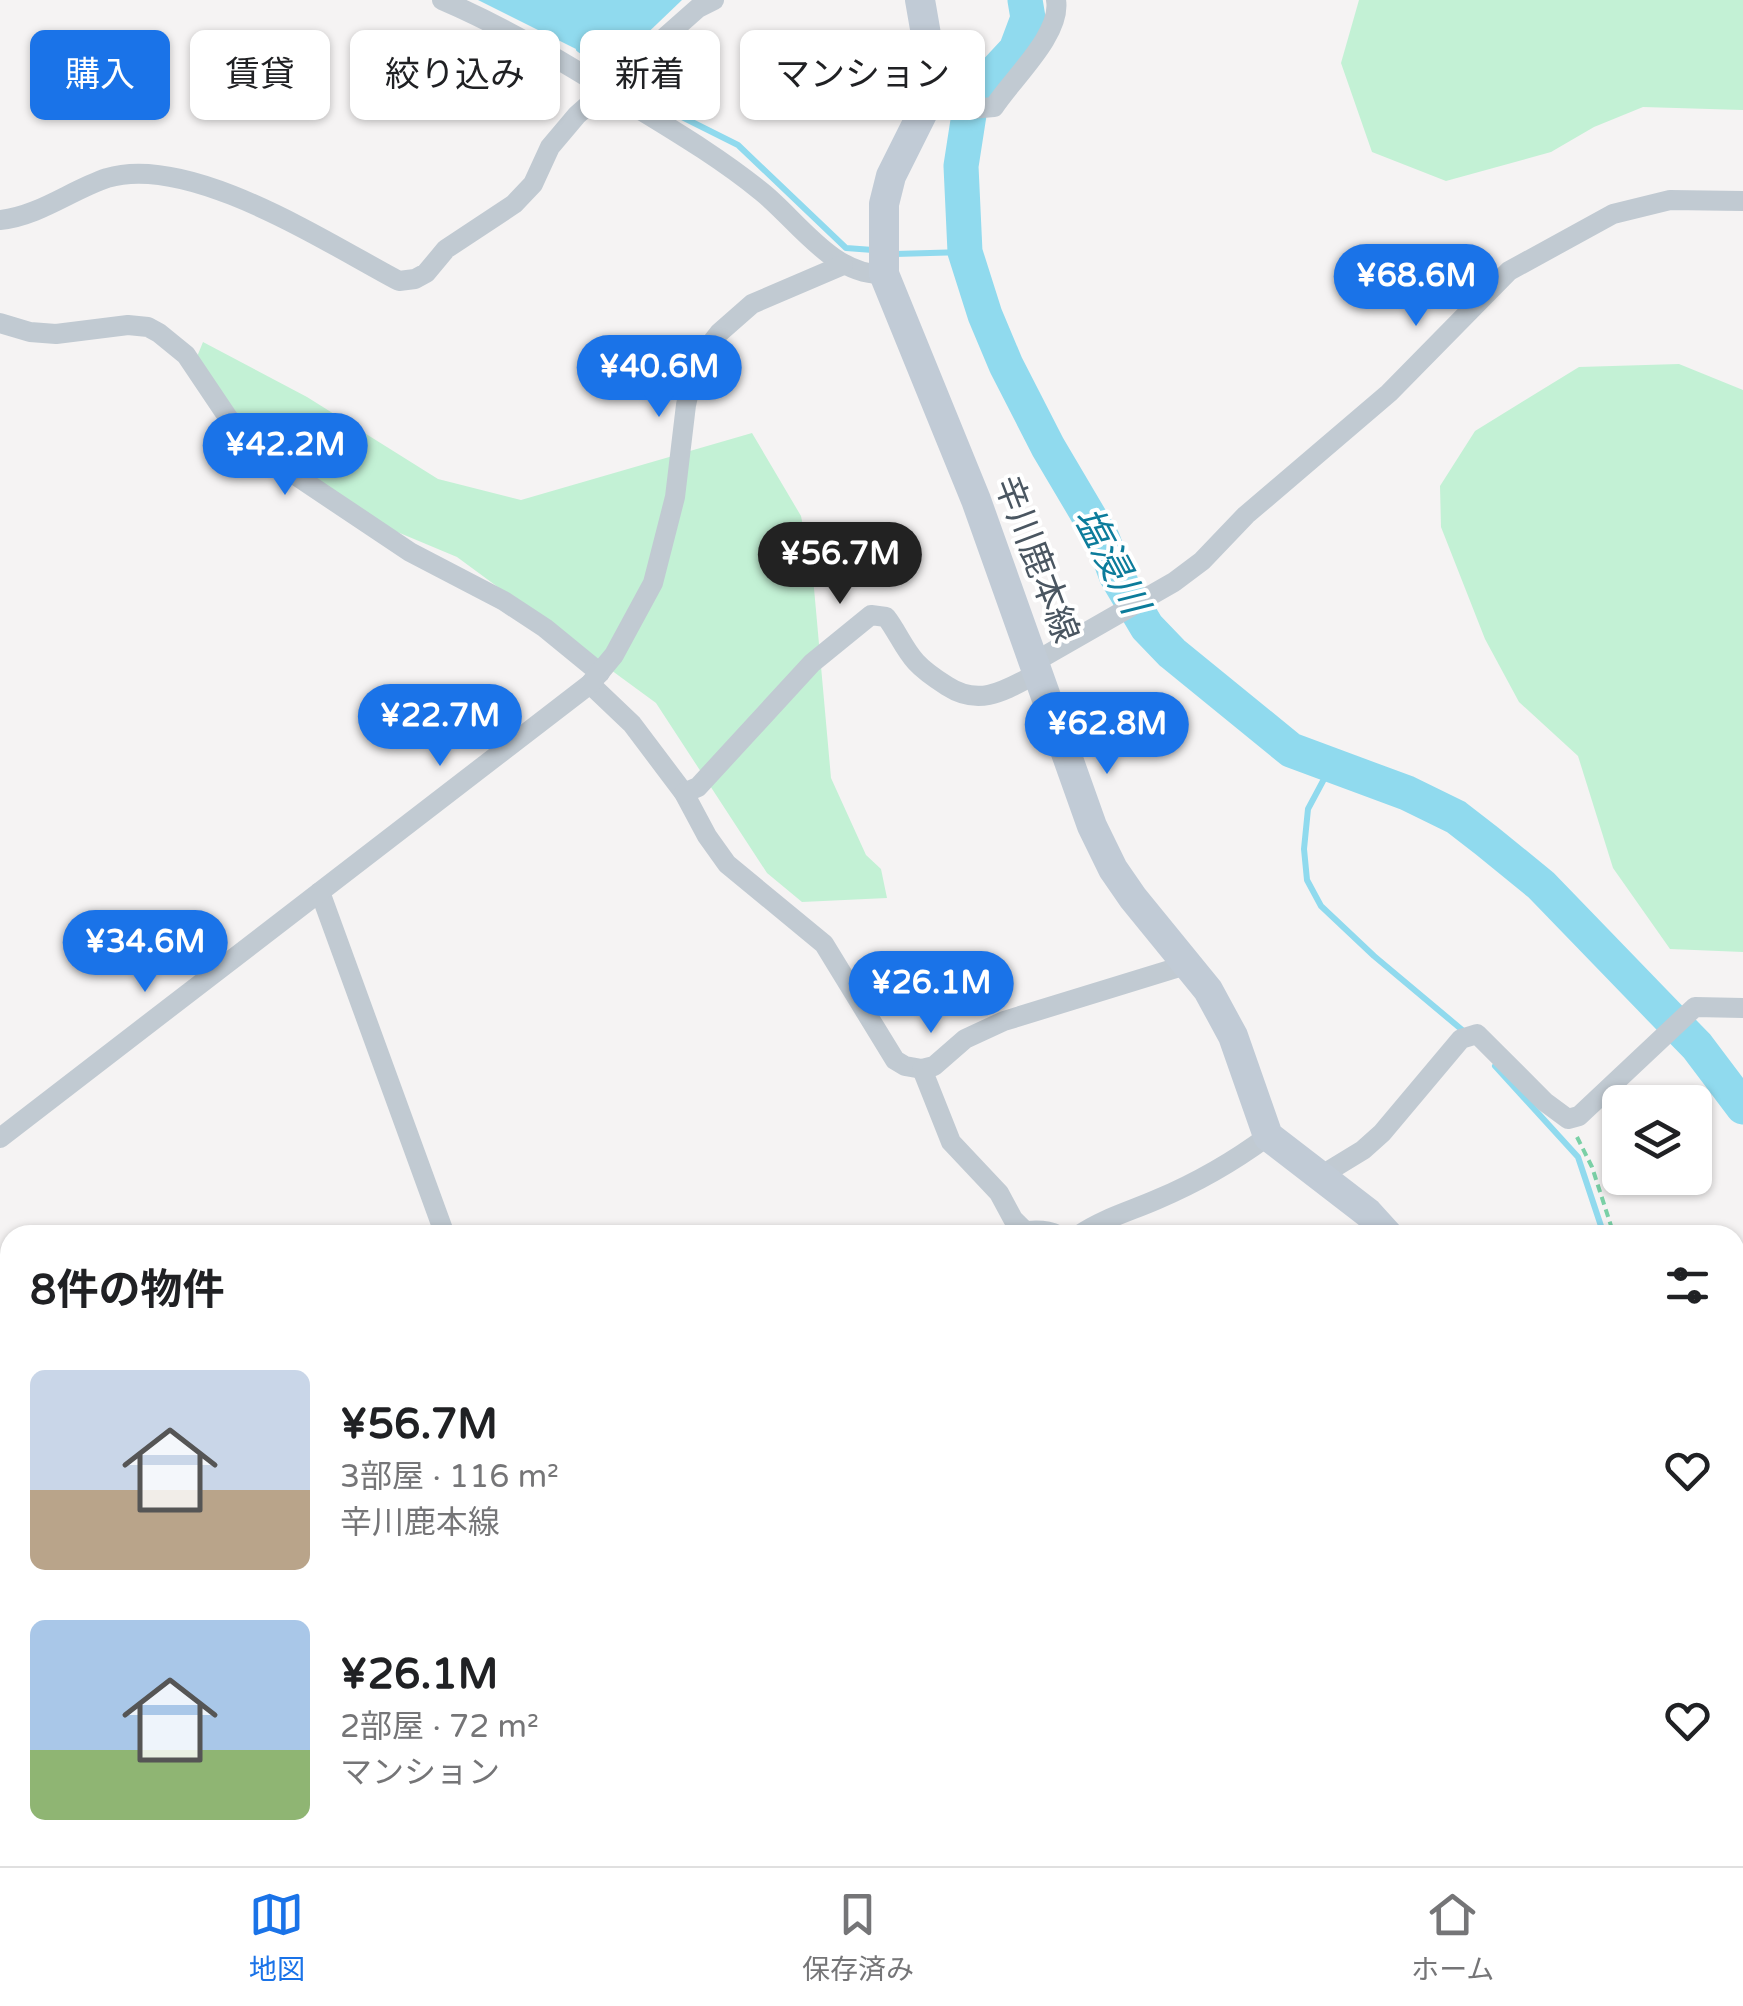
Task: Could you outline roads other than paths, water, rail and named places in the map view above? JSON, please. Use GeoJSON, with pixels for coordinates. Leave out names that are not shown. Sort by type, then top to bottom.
{"type":"FeatureCollection","features":[{"type":"Feature","properties":{"kind":"main road","name":"辛川鹿本線"},"geometry":{"type":"LineString","coordinates":[[920,0],[925,30]]}},
{"type":"Feature","properties":{"kind":"main road","name":"辛川鹿本線"},"geometry":{"type":"LineString","coordinates":[[919,120],[891,176],[884,204],[883,259],[1038,667],[1092,826],[1113,869],[1208,990],[1233,1036],[1268,1136]]}},
{"type":"Feature","properties":{"kind":"main road"},"geometry":{"type":"LineString","coordinates":[[1268,1136],[1293,1158],[1322,1175],[1379,1225]]}},
{"type":"Feature","properties":{"kind":"street"},"geometry":{"type":"LineString","coordinates":[[442,0],[580,73]]}},
{"type":"Feature","properties":{"kind":"street"},"geometry":{"type":"LineString","coordinates":[[674,30],[698,8],[714,0]]}},
{"type":"Feature","properties":{"kind":"street"},"geometry":{"type":"LineString","coordinates":[[985,108],[994,107],[1011,81],[1040,50],[1058,10],[1056,0]]}},
{"type":"Feature","properties":{"kind":"street"},"geometry":{"type":"LineString","coordinates":[[0,220],[33,212],[108,178],[152,176],[231,193],[399,281],[415,279],[426,273],[446,249],[514,204],[533,184],[550,147],[580,112]]}},
{"type":"Feature","properties":{"kind":"street"},"geometry":{"type":"LineString","coordinates":[[657,120],[762,192],[842,265],[866,275],[883,259]]}},
{"type":"Feature","properties":{"kind":"street"},"geometry":{"type":"LineString","coordinates":[[684,793],[698,787],[812,663],[870,616],[886,617],[914,661],[961,696],[978,699],[999,694],[1202,562],[1246,515],[1356,424],[1509,271],[1613,214],[1670,200],[1743,201]]}},
{"type":"Feature","properties":{"kind":"street"},"geometry":{"type":"LineString","coordinates":[[0,1138],[595,678],[630,629],[653,583],[675,497],[695,364],[719,334],[752,304],[842,265]]}},
{"type":"Feature","properties":{"kind":"street"},"geometry":{"type":"LineString","coordinates":[[0,323],[30,332],[56,334],[128,325],[159,333],[186,355],[229,419],[295,475],[410,552],[504,601],[595,678],[684,793],[727,864],[824,944],[895,1060],[906,1066],[934,1066],[965,1039],[1004,1021],[1186,965]]}},
{"type":"Feature","properties":{"kind":"street"},"geometry":{"type":"LineString","coordinates":[[320,892],[441,1225]]}},
{"type":"Feature","properties":{"kind":"street"},"geometry":{"type":"LineString","coordinates":[[1322,1175],[1363,1150],[1461,1039],[1478,1034],[1545,1102],[1568,1119],[1579,1116],[1695,1007],[1743,1008]]}},
{"type":"Feature","properties":{"kind":"street"},"geometry":{"type":"LineString","coordinates":[[922,1068],[950,1142],[999,1193],[1015,1225]]}},
{"type":"Feature","properties":{"kind":"street"},"geometry":{"type":"LineString","coordinates":[[1094,1225],[1229,1164],[1268,1136]]}},
{"type":"Feature","properties":{"kind":"water"},"geometry":{"type":"Polygon","coordinates":[[[478,0],[682,0],[651,30],[580,30],[580,51],[560,41],[560,30],[538,30],[478,0]]]}},
{"type":"Feature","properties":{"kind":"waterway","name":"塩浸川"},"geometry":{"type":"LineString","coordinates":[[1025,0],[1028,18],[1016,50],[975,94],[970,108],[961,166],[965,252],[1006,365],[1147,627],[1172,653],[1291,750],[1407,793],[1456,817],[1487,841],[1541,885],[1697,1046],[1743,1107]]}},
{"type":"Feature","properties":{"kind":"waterway"},"geometry":{"type":"LineString","coordinates":[[579,49],[666,109],[738,145],[846,248],[873,250]]}},
{"type":"Feature","properties":{"kind":"waterway"},"geometry":{"type":"LineString","coordinates":[[895,254],[965,252]]}},
{"type":"Feature","properties":{"kind":"waterway"},"geometry":{"type":"LineString","coordinates":[[1331,766],[1308,809],[1304,849],[1307,880],[1321,906],[1467,1034]]}},
{"type":"Feature","properties":{"kind":"waterway"},"geometry":{"type":"LineString","coordinates":[[1495,1066],[1578,1157],[1601,1225]]}}]}
